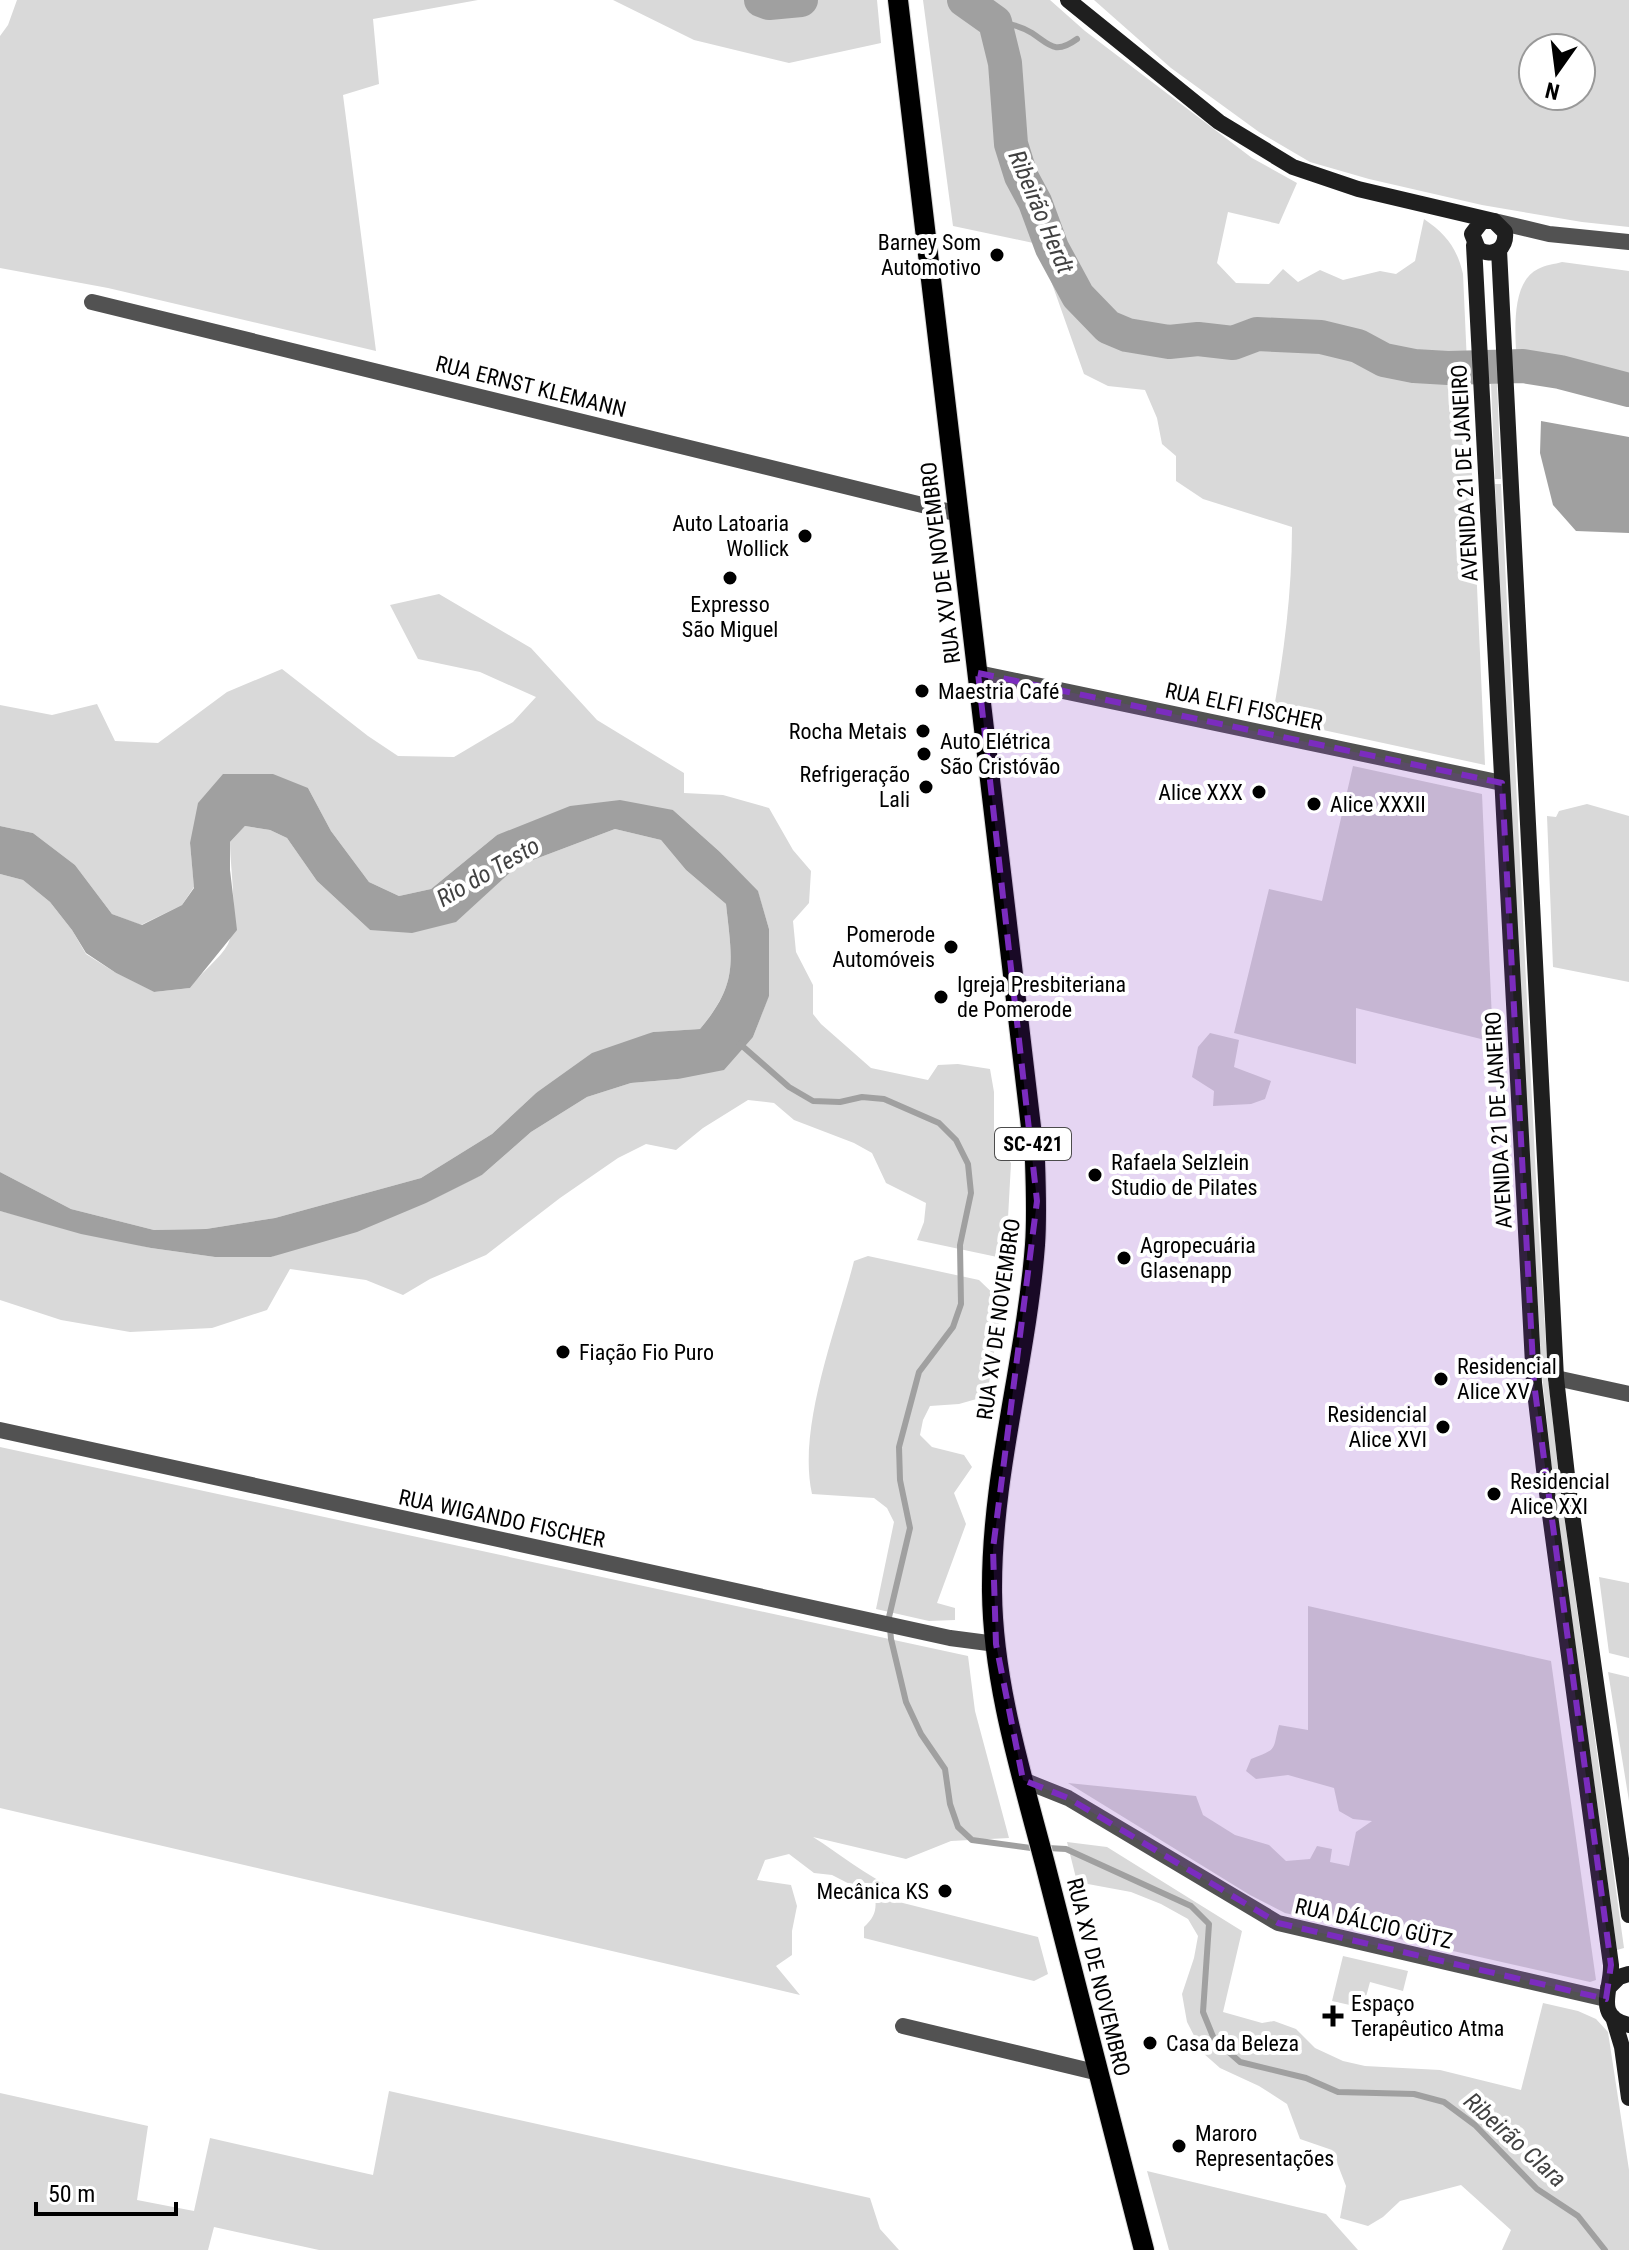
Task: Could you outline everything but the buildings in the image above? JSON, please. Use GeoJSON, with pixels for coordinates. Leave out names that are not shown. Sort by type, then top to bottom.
{"type":"FeatureCollection","features":[{"type":"Feature","properties":{"kind":"main road","name":"RUA XV DE NOVEMBRO"},"geometry":{"type":"LineString","coordinates":[[898,0],[1035,1161],[1037,1201],[1032,1279],[1006,1437],[993,1549],[992,1596],[996,1644],[1023,1780],[1144,2250]]}},
{"type":"Feature","properties":{"kind":"main road"},"geometry":{"type":"LineString","coordinates":[[1068,0],[1195,103],[1258,148],[1325,180],[1494,221],[1505,232],[1500,249],[1488,254],[1473,242],[1459,224],[1433,208]]}},
{"type":"Feature","properties":{"kind":"main road"},"geometry":{"type":"LineString","coordinates":[[1473,242],[1472,234],[1478,224],[1494,221]]}},
{"type":"Feature","properties":{"kind":"main road","name":"AVENIDA 21 DE JANEIRO"},"geometry":{"type":"LineString","coordinates":[[1473,242],[1534,1383],[1611,1965],[1607,1994]]}},
{"type":"Feature","properties":{"kind":"main road","name":"AVENIDA 21 DE JANEIRO"},"geometry":{"type":"LineString","coordinates":[[1500,249],[1556,1378],[1569,1493],[1629,1915]]}},
{"type":"Feature","properties":{"kind":"main road"},"geometry":{"type":"LineString","coordinates":[[1629,1974],[1619,1977],[1607,1994],[1622,2047],[1629,2098]]}},
{"type":"Feature","properties":{"kind":"main road"},"geometry":{"type":"LineString","coordinates":[[1613,2017],[1629,2025]]}},
{"type":"Feature","properties":{"kind":"street"},"geometry":{"type":"LineString","coordinates":[[1494,221],[1549,234],[1629,242]]}},
{"type":"Feature","properties":{"kind":"street"},"geometry":{"type":"LineString","coordinates":[[1500,249],[1525,237],[1549,234]]}},
{"type":"Feature","properties":{"kind":"street","name":"RUA ERNST KLEMANN"},"geometry":{"type":"LineString","coordinates":[[92,302],[959,514]]}},
{"type":"Feature","properties":{"kind":"street","name":"RUA ELFI FISCHER"},"geometry":{"type":"LineString","coordinates":[[978,673],[1502,783]]}},
{"type":"Feature","properties":{"kind":"street"},"geometry":{"type":"LineString","coordinates":[[1556,1378],[1629,1394]]}},
{"type":"Feature","properties":{"kind":"street","name":"RUA WIGANDO FISCHER"},"geometry":{"type":"LineString","coordinates":[[0,1430],[950,1638],[996,1644]]}},
{"type":"Feature","properties":{"kind":"street","name":"RUA DÁLCIO GÜTZ"},"geometry":{"type":"LineString","coordinates":[[1023,1780],[1068,1798],[1278,1923],[1607,1994]]}},
{"type":"Feature","properties":{"kind":"street"},"geometry":{"type":"LineString","coordinates":[[903,2026],[1099,2073]]}},
{"type":"Feature","properties":{"kind":"highlighted area"},"geometry":{"type":"Polygon","coordinates":[[[978,673],[1502,783],[1534,1383],[1611,1965],[1606,1999],[1278,1923],[1068,1798],[1023,1780],[996,1644],[993,1549],[1037,1201],[978,673]]]}},
{"type":"Feature","properties":{"kind":"shaded area"},"geometry":{"type":"Polygon","coordinates":[[[17,0],[478,0],[373,19],[379,84],[343,95],[376,351],[108,288],[0,268],[0,36],[8,25],[17,0]]]}},
{"type":"Feature","properties":{"kind":"shaded area"},"geometry":{"type":"Polygon","coordinates":[[[613,0],[877,0],[881,43],[789,63],[694,40],[613,0]]]}},
{"type":"Feature","properties":{"kind":"shaded area"},"geometry":{"type":"Polygon","coordinates":[[[923,0],[1050,0],[1085,31],[1252,158],[1297,183],[1279,224],[1228,212],[1217,263],[1236,283],[1269,284],[1283,269],[1298,282],[1320,270],[1343,280],[1380,271],[1396,274],[1415,261],[1424,219],[1450,242],[1463,274],[1485,765],[1272,719],[1291,575],[1292,527],[1203,499],[1176,481],[1176,456],[1162,444],[1157,418],[1145,390],[1108,386],[1084,374],[1038,244],[953,226],[923,0]]]}},
{"type":"Feature","properties":{"kind":"shaded area"},"geometry":{"type":"Polygon","coordinates":[[[1094,0],[1629,0],[1629,227],[1482,205],[1369,179],[1310,162],[1259,132],[1171,68],[1094,0]]]}},
{"type":"Feature","properties":{"kind":"shaded area"},"geometry":{"type":"Polygon","coordinates":[[[1562,262],[1629,271],[1629,396],[1518,381],[1515,336],[1521,289],[1528,277],[1538,269],[1562,262]]]}},
{"type":"Feature","properties":{"kind":"shaded area"},"geometry":{"type":"Polygon","coordinates":[[[1497,383],[1501,479],[1495,479],[1491,384],[1497,383]]]}},
{"type":"Feature","properties":{"kind":"shaded area"},"geometry":{"type":"Polygon","coordinates":[[[1495,484],[1501,484],[1548,1375],[1559,1479],[1624,1948],[1617,1950],[1553,1480],[1542,1375],[1495,484]]]}},
{"type":"Feature","properties":{"kind":"shaded area"},"geometry":{"type":"Polygon","coordinates":[[[439,594],[531,648],[597,720],[684,773],[684,793],[723,795],[769,808],[793,850],[811,871],[809,903],[793,921],[796,952],[813,985],[813,1014],[821,1024],[871,1068],[928,1080],[938,1065],[958,1064],[990,1069],[994,1092],[994,1139],[1011,1163],[1008,1218],[1011,1246],[1002,1258],[917,1240],[924,1222],[926,1203],[886,1183],[872,1153],[794,1120],[774,1103],[748,1100],[703,1128],[676,1150],[646,1144],[618,1158],[486,1255],[430,1279],[403,1295],[366,1280],[290,1269],[267,1310],[212,1328],[130,1332],[61,1320],[0,1300],[0,1211],[151,1248],[215,1257],[271,1257],[482,1175],[531,1132],[587,1097],[631,1083],[678,1079],[753,1037],[769,995],[769,929],[758,892],[720,852],[673,810],[497,835],[431,889],[399,896],[369,882],[331,831],[308,788],[190,843],[194,887],[182,905],[141,925],[112,914],[75,865],[33,833],[0,826],[0,705],[52,715],[97,704],[115,741],[158,743],[227,692],[282,669],[398,756],[454,757],[513,722],[536,697],[480,672],[418,659],[390,605],[439,594]]]}},
{"type":"Feature","properties":{"kind":"shaded area"},"geometry":{"type":"Polygon","coordinates":[[[1353,766],[1482,794],[1493,1042],[1356,1008],[1356,1064],[1234,1033],[1269,889],[1322,901],[1353,766]]]}},
{"type":"Feature","properties":{"kind":"shaded area"},"geometry":{"type":"Polygon","coordinates":[[[1587,804],[1629,816],[1629,982],[1553,967],[1547,816],[1556,817],[1559,811],[1587,804]]]}},
{"type":"Feature","properties":{"kind":"shaded area"},"geometry":{"type":"Polygon","coordinates":[[[245,826],[270,830],[287,838],[317,881],[370,930],[517,866],[615,829],[661,840],[686,870],[726,904],[731,956],[727,984],[713,1012],[700,1029],[653,1032],[536,1093],[492,1134],[421,1178],[275,1218],[206,1229],[154,1230],[71,1209],[0,1172],[0,874],[23,880],[50,902],[86,954],[116,973],[154,992],[190,988],[228,944],[233,922],[230,842],[245,826]]]}},
{"type":"Feature","properties":{"kind":"shaded area"},"geometry":{"type":"Polygon","coordinates":[[[1210,1033],[1239,1040],[1234,1067],[1271,1081],[1265,1099],[1251,1104],[1213,1106],[1214,1091],[1192,1077],[1198,1047],[1210,1033]]]}},
{"type":"Feature","properties":{"kind":"shaded area"},"geometry":{"type":"Polygon","coordinates":[[[868,1256],[979,1280],[1002,1302],[987,1396],[959,1404],[930,1406],[920,1435],[932,1447],[964,1455],[972,1467],[954,1493],[966,1524],[937,1603],[955,1608],[955,1620],[929,1621],[876,1609],[894,1522],[887,1508],[874,1498],[812,1494],[810,1439],[821,1378],[854,1261],[868,1256]]]}},
{"type":"Feature","properties":{"kind":"shaded area"},"geometry":{"type":"Polygon","coordinates":[[[0,1447],[968,1656],[975,1711],[1009,1838],[951,1841],[906,1859],[813,1837],[896,1889],[895,1901],[1038,1937],[1048,1974],[1034,1981],[864,1938],[864,1927],[875,1910],[875,1897],[832,1875],[814,1873],[789,1854],[765,1860],[757,1880],[791,1885],[797,1906],[792,1931],[792,1955],[776,1966],[800,1995],[0,1808],[0,1447]]]}},
{"type":"Feature","properties":{"kind":"shaded area"},"geometry":{"type":"Polygon","coordinates":[[[1599,1577],[1629,1583],[1629,1658],[1609,1653],[1599,1577]]]}},
{"type":"Feature","properties":{"kind":"shaded area"},"geometry":{"type":"Polygon","coordinates":[[[1308,1606],[1551,1661],[1596,1980],[1590,1982],[1285,1913],[1250,1895],[1068,1783],[1196,1796],[1203,1815],[1235,1835],[1269,1845],[1286,1861],[1310,1859],[1317,1846],[1332,1849],[1330,1862],[1349,1866],[1356,1832],[1372,1821],[1353,1819],[1339,1811],[1334,1788],[1288,1775],[1256,1779],[1246,1771],[1251,1759],[1273,1748],[1279,1725],[1308,1730],[1308,1606]]]}},
{"type":"Feature","properties":{"kind":"shaded area"},"geometry":{"type":"Polygon","coordinates":[[[1608,1672],[1629,1677],[1629,1801],[1608,1672]]]}},
{"type":"Feature","properties":{"kind":"shaded area"},"geometry":{"type":"Polygon","coordinates":[[[1067,1842],[1107,1847],[1242,1931],[1223,2012],[1262,2023],[1274,2021],[1296,2029],[1315,2048],[1343,2061],[1365,2066],[1440,2070],[1521,2090],[1543,2003],[1578,2011],[1596,2019],[1608,2032],[1629,2170],[1629,2250],[1502,2250],[1511,2230],[1461,2185],[1400,2201],[1368,2226],[1340,2218],[1346,2186],[1332,2150],[1300,2139],[1287,2104],[1259,2086],[1220,2068],[1203,2053],[1187,2022],[1182,1994],[1198,1936],[1188,1919],[1131,1892],[1077,1882],[1067,1842]]]}},
{"type":"Feature","properties":{"kind":"shaded area"},"geometry":{"type":"Polygon","coordinates":[[[1343,1956],[1408,1971],[1403,1991],[1370,1982],[1363,2008],[1332,2001],[1343,1956]]]}},
{"type":"Feature","properties":{"kind":"shaded area"},"geometry":{"type":"Polygon","coordinates":[[[389,2091],[870,2198],[880,2229],[899,2250],[319,2250],[214,2227],[208,2250],[0,2250],[0,2093],[148,2126],[137,2200],[194,2211],[210,2138],[373,2175],[389,2091]]]}},
{"type":"Feature","properties":{"kind":"shaded area"},"geometry":{"type":"Polygon","coordinates":[[[1147,2171],[1326,2214],[1358,2250],[1169,2250],[1147,2171]]]}},
{"type":"Feature","properties":{"kind":"water"},"geometry":{"type":"Polygon","coordinates":[[[1541,421],[1629,437],[1629,533],[1576,531],[1553,505],[1540,453],[1541,421]]]}},
{"type":"Feature","properties":{"kind":"water","name":"Rio do Testo"},"geometry":{"type":"Polygon","coordinates":[[[223,774],[273,774],[308,788],[331,831],[369,882],[399,896],[431,889],[497,835],[570,806],[620,800],[673,810],[758,891],[769,929],[769,996],[753,1037],[724,1070],[678,1079],[631,1083],[587,1097],[531,1132],[482,1175],[357,1232],[271,1257],[215,1257],[151,1248],[81,1234],[0,1211],[0,1172],[71,1209],[154,1230],[206,1229],[275,1218],[421,1178],[492,1134],[536,1093],[592,1053],[653,1032],[700,1029],[721,998],[727,984],[731,956],[726,904],[686,870],[661,840],[615,829],[517,866],[456,922],[412,933],[370,930],[317,881],[287,838],[270,830],[245,826],[230,842],[237,930],[190,988],[154,992],[116,973],[86,953],[50,902],[23,880],[0,874],[0,826],[33,833],[75,865],[112,914],[142,925],[182,905],[194,888],[190,843],[198,803],[223,774]]]}},
{"type":"Feature","properties":{"kind":"waterway","name":"Ribeirão Herdt"},"geometry":{"type":"LineString","coordinates":[[761,0],[769,3],[801,0]]}},
{"type":"Feature","properties":{"kind":"waterway","name":"Ribeirão Herdt"},"geometry":{"type":"LineString","coordinates":[[964,0],[995,22],[1005,63],[1011,144],[1021,176],[1035,202],[1052,248],[1078,296],[1108,327],[1127,335],[1169,342],[1198,339],[1233,343],[1257,334],[1321,337],[1358,346],[1384,360],[1414,366],[1523,366],[1629,390]]}},
{"type":"Feature","properties":{"kind":"waterway"},"geometry":{"type":"LineString","coordinates":[[995,22],[1023,28],[1053,46],[1063,46],[1077,39]]}},
{"type":"Feature","properties":{"kind":"waterway","name":"Ribeirão Clara"},"geometry":{"type":"LineString","coordinates":[[740,1044],[789,1087],[813,1101],[840,1102],[862,1097],[884,1099],[939,1123],[956,1140],[968,1164],[971,1193],[960,1245],[961,1304],[953,1327],[919,1372],[899,1447],[900,1480],[910,1528],[889,1617],[891,1639],[906,1702],[921,1734],[945,1769],[950,1804],[958,1827],[972,1840],[1031,1848]]}},
{"type":"Feature","properties":{"kind":"waterway","name":"Ribeirão Clara"},"geometry":{"type":"LineString","coordinates":[[1048,1848],[1066,1849],[1191,1906],[1209,1924],[1203,2012],[1214,2039],[1240,2062],[1306,2078],[1338,2092],[1414,2094],[1444,2102],[1475,2125],[1537,2189],[1578,2216],[1605,2250]]}},
{"type":"Feature","properties":{"kind":"place","name":"Barney Som Automotivo"},"geometry":{"type":"Point","coordinates":[997,255]}},
{"type":"Feature","properties":{"kind":"place","name":"Auto Latoaria Wollick"},"geometry":{"type":"Point","coordinates":[805,536]}},
{"type":"Feature","properties":{"kind":"place","name":"Expresso São Miguel"},"geometry":{"type":"Point","coordinates":[730,578]}},
{"type":"Feature","properties":{"kind":"place","name":"Maestria Café"},"geometry":{"type":"Point","coordinates":[922,691]}},
{"type":"Feature","properties":{"kind":"place","name":"Rocha Metais"},"geometry":{"type":"Point","coordinates":[923,731]}},
{"type":"Feature","properties":{"kind":"place","name":"Auto Elétrica São Cristóvão"},"geometry":{"type":"Point","coordinates":[924,754]}},
{"type":"Feature","properties":{"kind":"place","name":"Refrigeração Lali"},"geometry":{"type":"Point","coordinates":[926,787]}},
{"type":"Feature","properties":{"kind":"place","name":"Alice XXX"},"geometry":{"type":"Point","coordinates":[1259,792]}},
{"type":"Feature","properties":{"kind":"place","name":"Alice XXXII"},"geometry":{"type":"Point","coordinates":[1314,804]}},
{"type":"Feature","properties":{"kind":"place","name":"Pomerode Automóveis"},"geometry":{"type":"Point","coordinates":[951,947]}},
{"type":"Feature","properties":{"kind":"place","name":"Igreja Presbiteriana de Pomerode"},"geometry":{"type":"Point","coordinates":[941,997]}},
{"type":"Feature","properties":{"kind":"place","name":"Rafaela Selzlein Studio de Pilates"},"geometry":{"type":"Point","coordinates":[1095,1175]}},
{"type":"Feature","properties":{"kind":"place","name":"Agropecuária Glasenapp"},"geometry":{"type":"Point","coordinates":[1124,1258]}},
{"type":"Feature","properties":{"kind":"place","name":"Fiação Fio Puro"},"geometry":{"type":"Point","coordinates":[563,1352]}},
{"type":"Feature","properties":{"kind":"place","name":"Residencial Alice XV"},"geometry":{"type":"Point","coordinates":[1441,1379]}},
{"type":"Feature","properties":{"kind":"place","name":"Residencial Alice XVI"},"geometry":{"type":"Point","coordinates":[1443,1427]}},
{"type":"Feature","properties":{"kind":"place","name":"Residencial Alice XXI"},"geometry":{"type":"Point","coordinates":[1494,1494]}},
{"type":"Feature","properties":{"kind":"place","name":"Mecânica KS"},"geometry":{"type":"Point","coordinates":[945,1891]}},
{"type":"Feature","properties":{"kind":"place","name":"Espaço Terapêutico Atma"},"geometry":{"type":"Point","coordinates":[1333,2016]}},
{"type":"Feature","properties":{"kind":"place","name":"Casa da Beleza"},"geometry":{"type":"Point","coordinates":[1150,2043]}},
{"type":"Feature","properties":{"kind":"place","name":"Maroro Representações"},"geometry":{"type":"Point","coordinates":[1179,2146]}}]}
